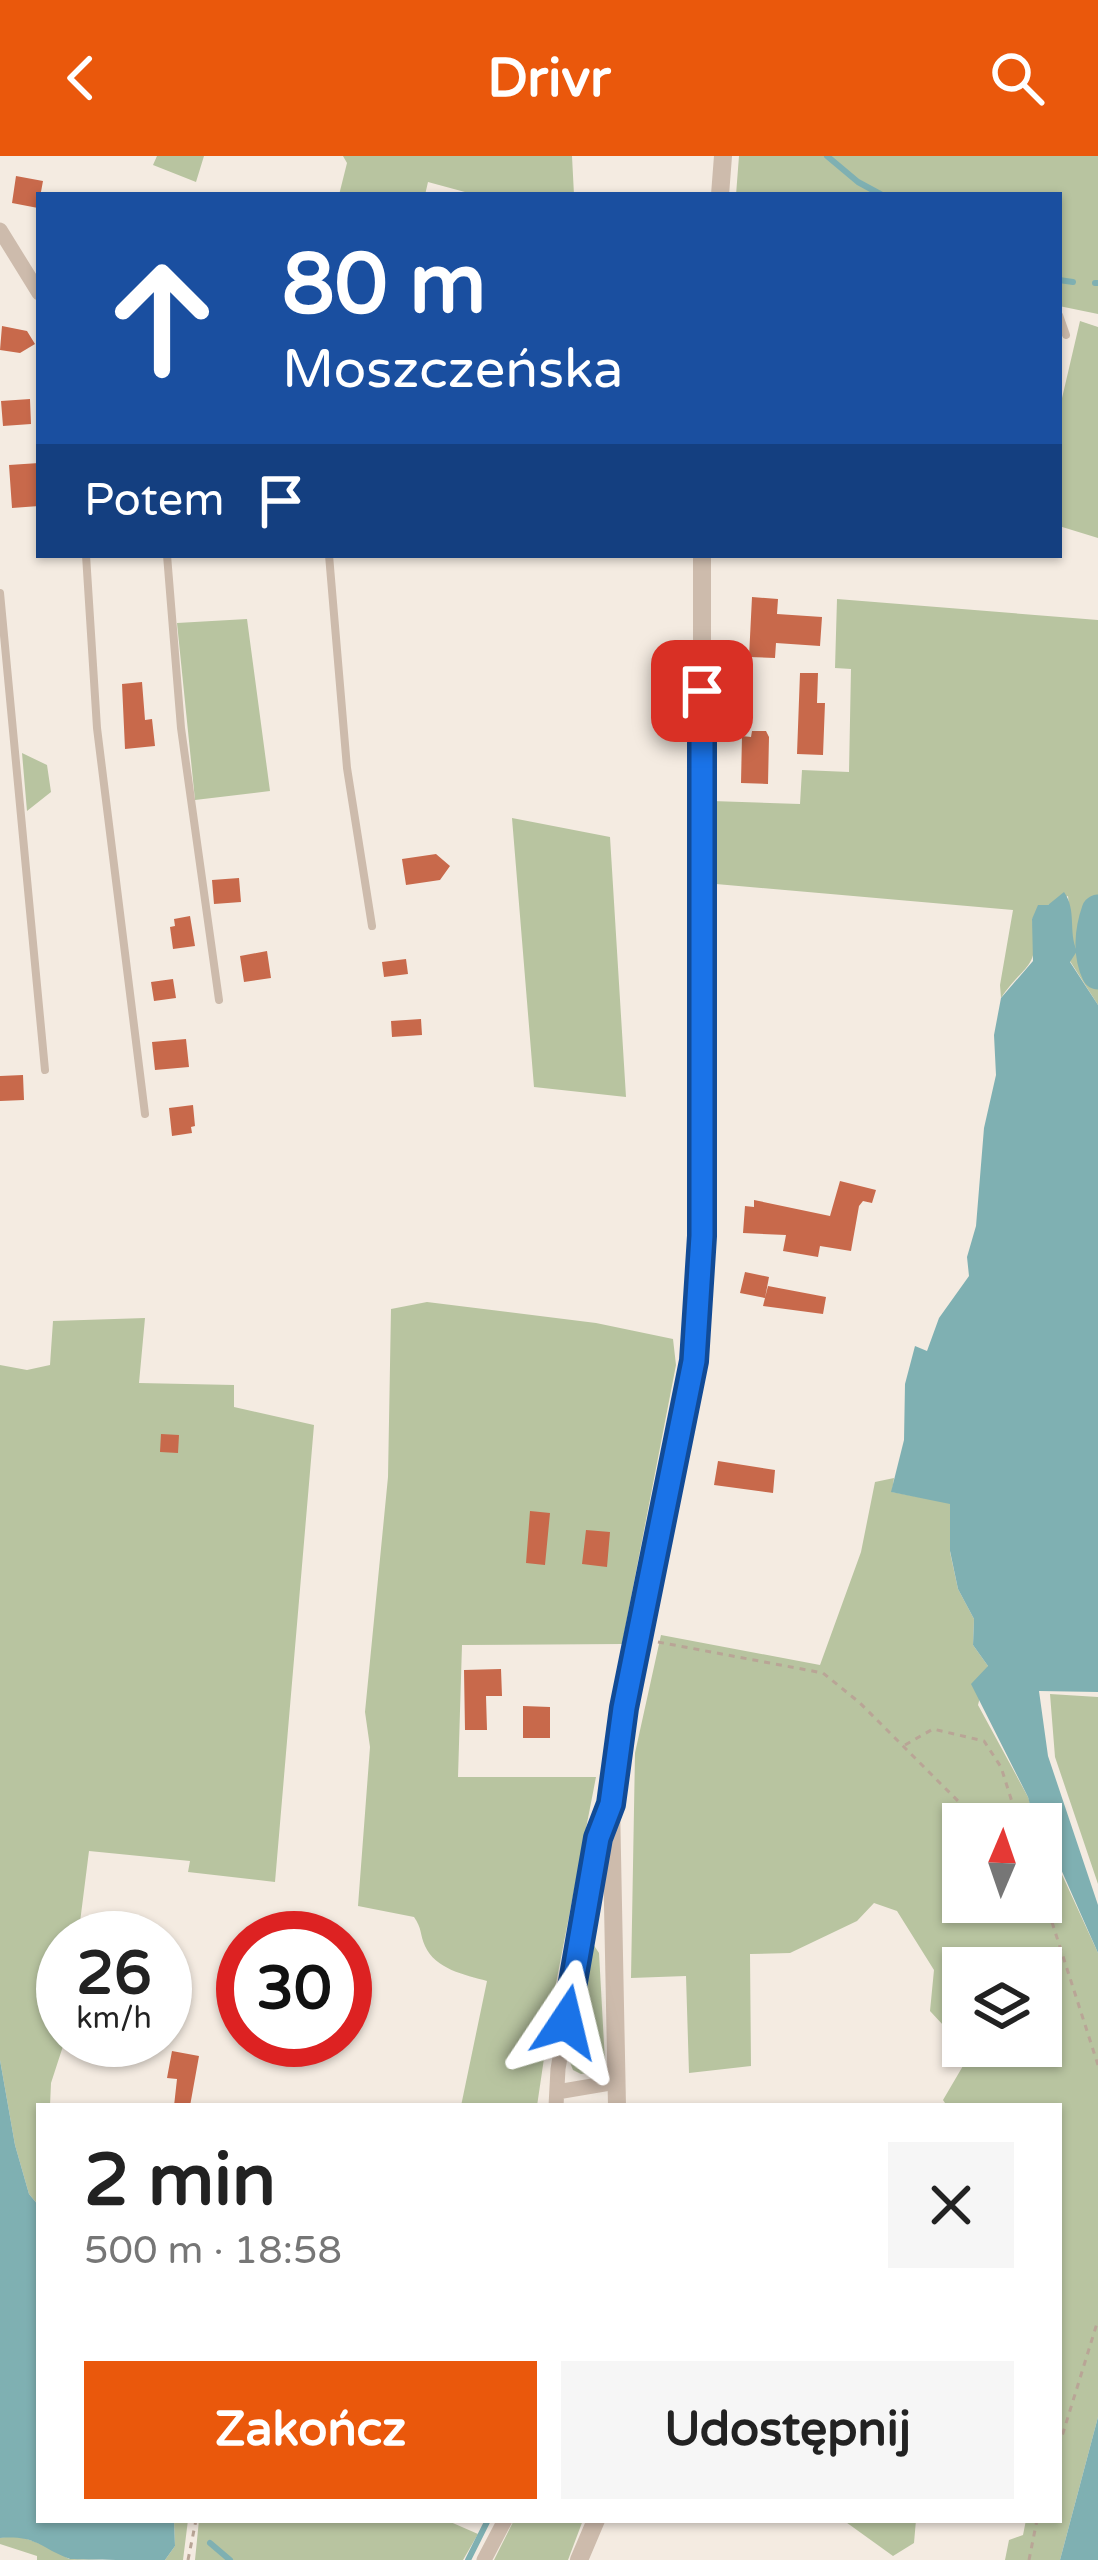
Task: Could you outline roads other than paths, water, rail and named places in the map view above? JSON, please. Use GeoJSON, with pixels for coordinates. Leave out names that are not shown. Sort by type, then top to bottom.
{"type":"FeatureCollection","features":[{"type":"Feature","properties":{"kind":"street"},"geometry":{"type":"LineString","coordinates":[[720,192],[724,156]]}},
{"type":"Feature","properties":{"kind":"street"},"geometry":{"type":"LineString","coordinates":[[0,230],[36,288]]}},
{"type":"Feature","properties":{"kind":"street"},"geometry":{"type":"LineString","coordinates":[[617,2103],[611,1804],[638,1639],[694,1361],[700,1257],[702,558]]}},
{"type":"Feature","properties":{"kind":"street"},"geometry":{"type":"LineString","coordinates":[[611,1804],[598,1838],[556,2099],[616,2083]]}},
{"type":"Feature","properties":{"kind":"street"},"geometry":{"type":"LineString","coordinates":[[484,2560],[503,2523]]}},
{"type":"Feature","properties":{"kind":"street"},"geometry":{"type":"LineString","coordinates":[[579,2560],[595,2523]]}},
{"type":"Feature","properties":{"kind":"lane"},"geometry":{"type":"LineString","coordinates":[[1062,323],[1066,334]]}},
{"type":"Feature","properties":{"kind":"lane"},"geometry":{"type":"LineString","coordinates":[[86,558],[99,752],[146,1114]]}},
{"type":"Feature","properties":{"kind":"lane"},"geometry":{"type":"LineString","coordinates":[[167,558],[181,728],[219,1000]]}},
{"type":"Feature","properties":{"kind":"lane"},"geometry":{"type":"LineString","coordinates":[[329,558],[346,768],[372,926]]}},
{"type":"Feature","properties":{"kind":"lane"},"geometry":{"type":"LineString","coordinates":[[0,592],[45,1070]]}},
{"type":"Feature","properties":{"kind":"water"},"geometry":{"type":"Polygon","coordinates":[[[1064,892],[1077,951],[1070,962],[1098,1005],[1098,1692],[1039,1691],[1048,1756],[1098,1905],[1098,1953],[1062,1872],[1062,1803],[1030,1803],[971,1684],[988,1666],[973,1645],[974,1619],[958,1589],[950,1551],[950,1504],[891,1492],[904,1440],[905,1384],[915,1346],[927,1351],[939,1318],[969,1276],[967,1257],[976,1226],[984,1128],[996,1075],[994,1035],[1001,998],[1033,961],[1032,919],[1038,905],[1048,905],[1064,892]]]}},
{"type":"Feature","properties":{"kind":"water"},"geometry":{"type":"Polygon","coordinates":[[[0,2060],[15,2145],[29,2194],[36,2202],[36,2523],[174,2523],[175,2546],[165,2560],[70,2559],[30,2540],[0,2538],[0,2060]]]}},
{"type":"Feature","properties":{"kind":"water"},"geometry":{"type":"Polygon","coordinates":[[[1098,2417],[1098,2560],[1060,2560],[1098,2417]]]}},
{"type":"Feature","properties":{"kind":"waterway"},"geometry":{"type":"LineString","coordinates":[[827,156],[876,192]]}},
{"type":"Feature","properties":{"kind":"waterway"},"geometry":{"type":"LineString","coordinates":[[1062,280],[1073,282]]}},
{"type":"Feature","properties":{"kind":"waterway"},"geometry":{"type":"LineString","coordinates":[[1098,911],[1092,942],[1098,973]]}},
{"type":"Feature","properties":{"kind":"waterway"},"geometry":{"type":"LineString","coordinates":[[468,2560],[486,2523]]}},
{"type":"Feature","properties":{"kind":"waterway"},"geometry":{"type":"LineString","coordinates":[[210,2543],[230,2560]]}}]}
